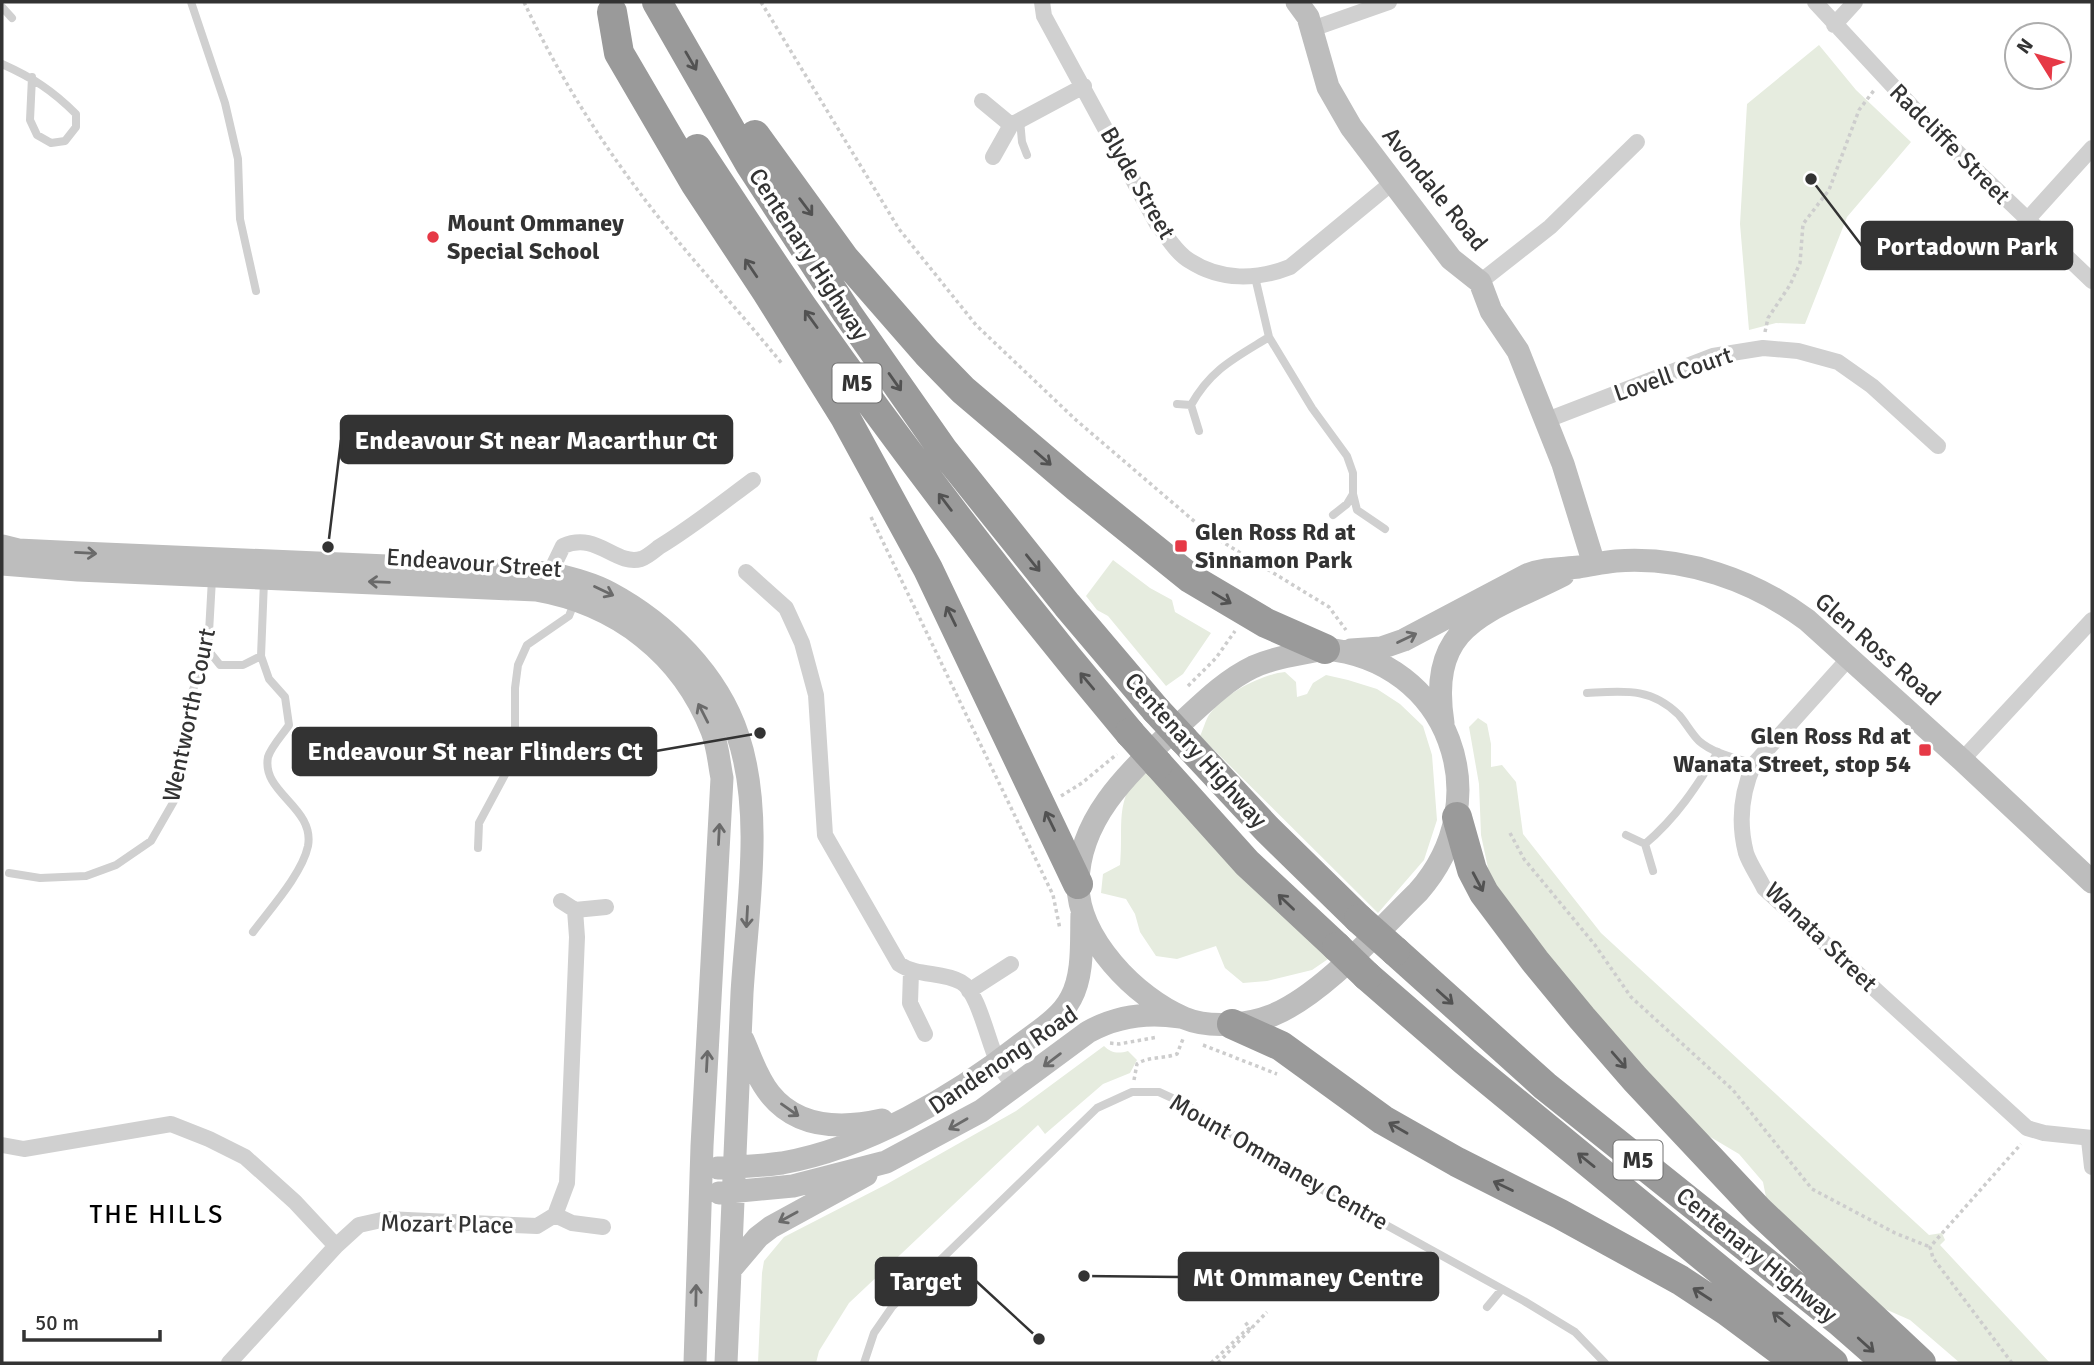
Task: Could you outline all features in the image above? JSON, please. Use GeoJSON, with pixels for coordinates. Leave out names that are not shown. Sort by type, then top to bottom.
{"type":"FeatureCollection","features":[{"type":"Feature","properties":{"kind":"highway","name":"Centenary Highway"},"geometry":{"type":"LineString","coordinates":[[657,2],[750,164],[847,313],[943,450],[1067,606],[1156,710],[1267,829],[1359,919],[1545,1086],[1839,1321],[1887,1363]]}},
{"type":"Feature","properties":{"kind":"highway","name":"Centenary Highway"},"geometry":{"type":"LineString","coordinates":[[609,7],[659,93],[870,402],[1002,576],[1130,733],[1247,863],[1367,976],[1465,1061],[1833,1363]]}},
{"type":"Feature","properties":{"kind":"highway"},"geometry":{"type":"LineString","coordinates":[[609,7],[619,53],[695,183],[775,303],[845,417],[928,569],[1078,884]]}},
{"type":"Feature","properties":{"kind":"highway"},"geometry":{"type":"LineString","coordinates":[[724,120],[752,131],[844,258],[927,353],[990,414],[1190,578],[1266,623],[1337,640]]}},
{"type":"Feature","properties":{"kind":"highway"},"geometry":{"type":"LineString","coordinates":[[1457,817],[1472,870],[1484,893],[1582,1018],[1759,1212],[1921,1363]]}},
{"type":"Feature","properties":{"kind":"highway"},"geometry":{"type":"LineString","coordinates":[[1232,1024],[1281,1046],[1383,1120],[1680,1280],[1797,1363]]}},
{"type":"Feature","properties":{"kind":"main road","name":"Avondale Road"},"geometry":{"type":"LineString","coordinates":[[1297,2],[1308,17],[1328,87],[1351,127],[1451,259],[1480,282],[1491,311],[1518,351],[1547,420],[1586,565]]}},
{"type":"Feature","properties":{"kind":"main road","name":"Endeavour Street"},"geometry":{"type":"LineString","coordinates":[[2,546],[213,567],[550,573],[609,592],[666,633],[709,679],[733,723],[748,776],[752,840],[734,1164]]}},
{"type":"Feature","properties":{"kind":"main road","name":"Glen Ross Road"},"geometry":{"type":"LineString","coordinates":[[1082,914],[1078,884],[1084,850],[1095,821],[1112,793],[1134,767],[1211,695],[1232,679],[1274,659],[1337,640],[1392,645],[1527,575],[1544,569],[1646,561],[1690,566],[1718,573],[1779,599],[1850,657],[2092,882]]}},
{"type":"Feature","properties":{"kind":"main road","name":"Endeavour Street"},"geometry":{"type":"LineString","coordinates":[[2,564],[78,570],[213,567]]}},
{"type":"Feature","properties":{"kind":"main road","name":"Glen Ross Road"},"geometry":{"type":"LineString","coordinates":[[1445,730],[1440,702],[1440,680],[1447,653],[1462,631],[1486,612],[1586,565]]}},
{"type":"Feature","properties":{"kind":"main road","name":"Endeavour Street"},"geometry":{"type":"LineString","coordinates":[[265,569],[536,590],[576,598],[606,610],[632,627],[675,668],[702,708],[715,745],[722,778],[700,1195]]}},
{"type":"Feature","properties":{"kind":"main road"},"geometry":{"type":"LineString","coordinates":[[1337,640],[1401,676],[1415,688],[1445,730]]}},
{"type":"Feature","properties":{"kind":"main road","name":"Dandenong Road"},"geometry":{"type":"LineString","coordinates":[[700,1195],[793,1186],[886,1162],[981,1111],[1094,1029],[1114,1021],[1138,1016],[1167,1016],[1232,1024],[1249,1022],[1279,1012],[1307,996],[1418,892],[1434,874],[1449,847],[1457,817],[1457,771],[1445,730]]}},
{"type":"Feature","properties":{"kind":"main road"},"geometry":{"type":"LineString","coordinates":[[1082,914],[1109,959],[1127,979],[1154,1000],[1185,1018]]}},
{"type":"Feature","properties":{"kind":"main road","name":"Dandenong Road"},"geometry":{"type":"LineString","coordinates":[[701,1169],[734,1164],[781,1163],[816,1155],[850,1143],[922,1110],[962,1087],[1051,1021],[1069,1002],[1078,979],[1082,914]]}},
{"type":"Feature","properties":{"kind":"main road"},"geometry":{"type":"LineString","coordinates":[[740,1034],[770,1095],[797,1116],[816,1124],[838,1126],[869,1123],[922,1110]]}},
{"type":"Feature","properties":{"kind":"main road"},"geometry":{"type":"LineString","coordinates":[[730,1270],[758,1237],[771,1227],[849,1186],[886,1162]]}},
{"type":"Feature","properties":{"kind":"main road"},"geometry":{"type":"LineString","coordinates":[[726,1363],[734,1164]]}},
{"type":"Feature","properties":{"kind":"main road"},"geometry":{"type":"LineString","coordinates":[[695,1363],[700,1195]]}},
{"type":"Feature","properties":{"kind":"street","name":"Blyde Street"},"geometry":{"type":"LineString","coordinates":[[1042,2],[1044,16],[1157,224],[1189,261],[1226,275],[1255,277],[1290,267],[1393,182]]}},
{"type":"Feature","properties":{"kind":"street"},"geometry":{"type":"LineString","coordinates":[[1312,29],[1389,2]]}},
{"type":"Feature","properties":{"kind":"street","name":"Radcliffe Street"},"geometry":{"type":"LineString","coordinates":[[1815,2],[1886,80],[2092,281]]}},
{"type":"Feature","properties":{"kind":"street"},"geometry":{"type":"LineString","coordinates":[[1834,25],[1855,2]]}},
{"type":"Feature","properties":{"kind":"street"},"geometry":{"type":"LineString","coordinates":[[993,158],[1016,122],[1084,86]]}},
{"type":"Feature","properties":{"kind":"street"},"geometry":{"type":"LineString","coordinates":[[982,101],[1016,122]]}},
{"type":"Feature","properties":{"kind":"street"},"geometry":{"type":"LineString","coordinates":[[1480,282],[1550,227],[1637,142]]}},
{"type":"Feature","properties":{"kind":"street"},"geometry":{"type":"LineString","coordinates":[[2027,220],[2092,148]]}},
{"type":"Feature","properties":{"kind":"street","name":"Lovell Court"},"geometry":{"type":"LineString","coordinates":[[1547,420],[1713,356],[1763,348],[1798,351],[1838,362],[1871,386],[1938,446]]}},
{"type":"Feature","properties":{"kind":"street"},"geometry":{"type":"LineString","coordinates":[[550,573],[563,546],[576,540],[599,546],[627,559],[641,559],[753,480]]}},
{"type":"Feature","properties":{"kind":"street"},"geometry":{"type":"LineString","coordinates":[[746,572],[786,608],[802,643],[816,695],[825,835],[899,964],[911,972],[946,975],[964,983],[997,1063],[1015,1087]]}},
{"type":"Feature","properties":{"kind":"street"},"geometry":{"type":"LineString","coordinates":[[1962,760],[2092,620]]}},
{"type":"Feature","properties":{"kind":"street","name":"Wanata Street"},"geometry":{"type":"LineString","coordinates":[[1850,657],[1754,764],[1745,784],[1741,809],[1746,853],[1764,888],[2027,1128],[2091,1139]]}},
{"type":"Feature","properties":{"kind":"street"},"geometry":{"type":"LineString","coordinates":[[603,1227],[572,1223],[555,1215],[567,1183],[577,937],[568,906],[606,906]]}},
{"type":"Feature","properties":{"kind":"street"},"geometry":{"type":"LineString","coordinates":[[969,991],[1011,964]]}},
{"type":"Feature","properties":{"kind":"street"},"geometry":{"type":"LineString","coordinates":[[911,972],[910,1003],[925,1034]]}},
{"type":"Feature","properties":{"kind":"street"},"geometry":{"type":"LineString","coordinates":[[2,1144],[24,1149],[171,1124],[245,1157],[295,1202],[336,1246]]}},
{"type":"Feature","properties":{"kind":"street"},"geometry":{"type":"LineString","coordinates":[[2091,1139],[2092,1167]]}},
{"type":"Feature","properties":{"kind":"street","name":"Mozart Place"},"geometry":{"type":"LineString","coordinates":[[229,1363],[336,1246],[359,1225],[386,1219],[537,1226],[555,1215]]}},
{"type":"Feature","properties":{"kind":"lane"},"geometry":{"type":"LineString","coordinates":[[191,2],[225,103],[238,159],[240,219],[256,291]]}},
{"type":"Feature","properties":{"kind":"lane"},"geometry":{"type":"LineString","coordinates":[[2,7],[12,18]]}},
{"type":"Feature","properties":{"kind":"lane"},"geometry":{"type":"LineString","coordinates":[[2,64],[32,77],[44,85],[76,114],[76,127],[65,141],[51,143],[37,135],[30,120],[32,77]]}},
{"type":"Feature","properties":{"kind":"lane"},"geometry":{"type":"LineString","coordinates":[[1016,122],[1027,155]]}},
{"type":"Feature","properties":{"kind":"lane"},"geometry":{"type":"LineString","coordinates":[[1255,277],[1269,337],[1311,408],[1347,456],[1353,473],[1353,494],[1357,510],[1385,529]]}},
{"type":"Feature","properties":{"kind":"lane"},"geometry":{"type":"LineString","coordinates":[[1199,431],[1191,405],[1199,390],[1216,370],[1269,337]]}},
{"type":"Feature","properties":{"kind":"lane"},"geometry":{"type":"LineString","coordinates":[[1177,404],[1191,405]]}},
{"type":"Feature","properties":{"kind":"lane"},"geometry":{"type":"LineString","coordinates":[[1333,515],[1347,504],[1353,494]]}},
{"type":"Feature","properties":{"kind":"lane","name":"Wentworth Court"},"geometry":{"type":"LineString","coordinates":[[9,873],[40,878],[86,876],[116,865],[151,841],[174,801],[185,748],[191,695],[208,650],[213,567]]}},
{"type":"Feature","properties":{"kind":"lane"},"geometry":{"type":"LineString","coordinates":[[253,932],[303,863],[308,844],[307,823],[270,777],[268,756],[289,725],[285,697],[269,679],[261,656],[265,569]]}},
{"type":"Feature","properties":{"kind":"lane"},"geometry":{"type":"LineString","coordinates":[[478,848],[479,823],[508,769],[515,746],[515,688],[518,665],[527,645],[569,616],[576,598]]}},
{"type":"Feature","properties":{"kind":"lane"},"geometry":{"type":"LineString","coordinates":[[208,650],[220,665],[243,665],[261,656]]}},
{"type":"Feature","properties":{"kind":"lane"},"geometry":{"type":"LineString","coordinates":[[1587,692],[1643,693],[1663,702],[1680,716],[1699,741],[1718,752],[1754,764]]}},
{"type":"Feature","properties":{"kind":"lane"},"geometry":{"type":"LineString","coordinates":[[1646,844],[1669,823],[1718,752]]}},
{"type":"Feature","properties":{"kind":"lane"},"geometry":{"type":"LineString","coordinates":[[1626,835],[1646,844]]}},
{"type":"Feature","properties":{"kind":"lane"},"geometry":{"type":"LineString","coordinates":[[1646,844],[1653,871]]}},
{"type":"Feature","properties":{"kind":"lane"},"geometry":{"type":"LineString","coordinates":[[864,1363],[874,1333],[892,1307],[1097,1108],[1132,1092]]}},
{"type":"Feature","properties":{"kind":"lane","name":"Mount Ommaney Centre"},"geometry":{"type":"LineString","coordinates":[[1132,1092],[1159,1092],[1185,1104],[1290,1172],[1575,1332],[1605,1363]]}},
{"type":"Feature","properties":{"kind":"lane"},"geometry":{"type":"LineString","coordinates":[[1487,1307],[1502,1289]]}},
{"type":"Feature","properties":{"kind":"path"},"geometry":{"type":"LineString","coordinates":[[524,2],[563,76],[621,166],[656,214],[789,373]]}},
{"type":"Feature","properties":{"kind":"path"},"geometry":{"type":"LineString","coordinates":[[761,2],[899,229],[976,325],[1076,420],[1208,533],[1329,607],[1337,640],[1356,631]]}},
{"type":"Feature","properties":{"kind":"path"},"geometry":{"type":"LineString","coordinates":[[1763,348],[1768,318],[1790,285],[1800,263],[1804,224],[1835,179],[1859,110],[1886,80]]}},
{"type":"Feature","properties":{"kind":"path"},"geometry":{"type":"LineString","coordinates":[[867,511],[1049,887],[1060,935]]}},
{"type":"Feature","properties":{"kind":"path"},"geometry":{"type":"LineString","coordinates":[[1510,833],[1524,859],[1595,945],[1631,997],[1733,1090],[1812,1189],[1895,1233],[1930,1247]]}},
{"type":"Feature","properties":{"kind":"path"},"geometry":{"type":"LineString","coordinates":[[1094,1029],[1113,1044],[1157,1037],[1170,1038]]}},
{"type":"Feature","properties":{"kind":"path"},"geometry":{"type":"LineString","coordinates":[[1132,1092],[1137,1064],[1144,1059],[1168,1058],[1177,1054],[1183,1039],[1192,1041]]}},
{"type":"Feature","properties":{"kind":"path"},"geometry":{"type":"LineString","coordinates":[[1202,1045],[1249,1063]]}},
{"type":"Feature","properties":{"kind":"path"},"geometry":{"type":"LineString","coordinates":[[1930,1247],[2021,1143]]}},
{"type":"Feature","properties":{"kind":"path"},"geometry":{"type":"LineString","coordinates":[[1930,1247],[1933,1258],[2012,1363]]}},
{"type":"Feature","properties":{"kind":"path"},"geometry":{"type":"LineString","coordinates":[[1211,1363],[1267,1312]]}},
{"type":"Feature","properties":{"kind":"path"},"geometry":{"type":"LineString","coordinates":[[1244,1321],[1250,1328]]}},
{"type":"Feature","properties":{"kind":"path"},"geometry":{"type":"LineString","coordinates":[[1218,1363],[1247,1335],[1250,1328]]}},
{"type":"Feature","properties":{"kind":"shaded area"},"geometry":{"type":"Polygon","coordinates":[[[1819,45],[1856,90],[1911,142],[1847,217],[1805,324],[1776,323],[1749,330],[1740,224],[1747,104],[1819,45]]]}},
{"type":"Feature","properties":{"kind":"shaded area"},"geometry":{"type":"Polygon","coordinates":[[[1113,560],[1150,588],[1172,600],[1175,612],[1211,633],[1183,674],[1166,686],[1108,616],[1097,610],[1086,596],[1113,560]]]}},
{"type":"Feature","properties":{"kind":"shaded area"},"geometry":{"type":"Polygon","coordinates":[[[1285,672],[1296,682],[1297,697],[1307,694],[1313,683],[1326,675],[1348,680],[1377,689],[1400,704],[1423,726],[1432,755],[1437,820],[1424,860],[1378,913],[1200,736],[1210,713],[1235,691],[1256,680],[1285,672]]]}},
{"type":"Feature","properties":{"kind":"shaded area"},"geometry":{"type":"Polygon","coordinates":[[[1478,718],[1487,724],[1491,744],[1491,767],[1502,765],[1516,782],[1523,834],[1601,933],[1929,1235],[1942,1233],[1945,1240],[1940,1245],[2050,1363],[1960,1363],[1910,1320],[1876,1305],[1766,1197],[1763,1182],[1739,1154],[1707,1135],[1677,1107],[1525,934],[1491,882],[1481,835],[1479,784],[1469,727],[1478,718]]]}},
{"type":"Feature","properties":{"kind":"shaded area"},"geometry":{"type":"Polygon","coordinates":[[[1144,768],[1331,957],[1312,970],[1267,981],[1243,983],[1225,968],[1216,946],[1177,959],[1156,956],[1140,932],[1135,914],[1126,899],[1101,893],[1103,874],[1120,865],[1124,802],[1134,780],[1144,768]]]}},
{"type":"Feature","properties":{"kind":"shaded area"},"geometry":{"type":"Polygon","coordinates":[[[1104,1046],[1115,1052],[1128,1051],[1137,1060],[1130,1073],[1103,1084],[1045,1134],[1038,1125],[849,1303],[819,1351],[816,1363],[758,1363],[764,1261],[784,1237],[887,1184],[1016,1111],[1104,1046]]]}},
{"type":"Feature","properties":{"kind":"place","name":"Portadown Park"},"geometry":{"type":"Point","coordinates":[1811,179]}},
{"type":"Feature","properties":{"kind":"place","name":"Mount Ommaney Special School"},"geometry":{"type":"Point","coordinates":[433,237]}},
{"type":"Feature","properties":{"kind":"place","name":"Glen Ross Rd at Sinnamon Park"},"geometry":{"type":"Point","coordinates":[1181,546]}},
{"type":"Feature","properties":{"kind":"place","name":"Endeavour St near Macarthur Ct"},"geometry":{"type":"Point","coordinates":[328,547]}},
{"type":"Feature","properties":{"kind":"place","name":"Endeavour St near Flinders Ct"},"geometry":{"type":"Point","coordinates":[760,733]}},
{"type":"Feature","properties":{"kind":"place","name":"Glen Ross Rd at Wanata Street, stop 54"},"geometry":{"type":"Point","coordinates":[1925,750]}},
{"type":"Feature","properties":{"kind":"place","name":"Mt Ommaney Centre"},"geometry":{"type":"Point","coordinates":[1084,1276]}},
{"type":"Feature","properties":{"kind":"place","name":"Target"},"geometry":{"type":"Point","coordinates":[1039,1339]}},
{"type":"Feature","properties":{"kind":"district","name":"THE HILLS"},"geometry":{"type":"Point","coordinates":[157,1215]}}]}
